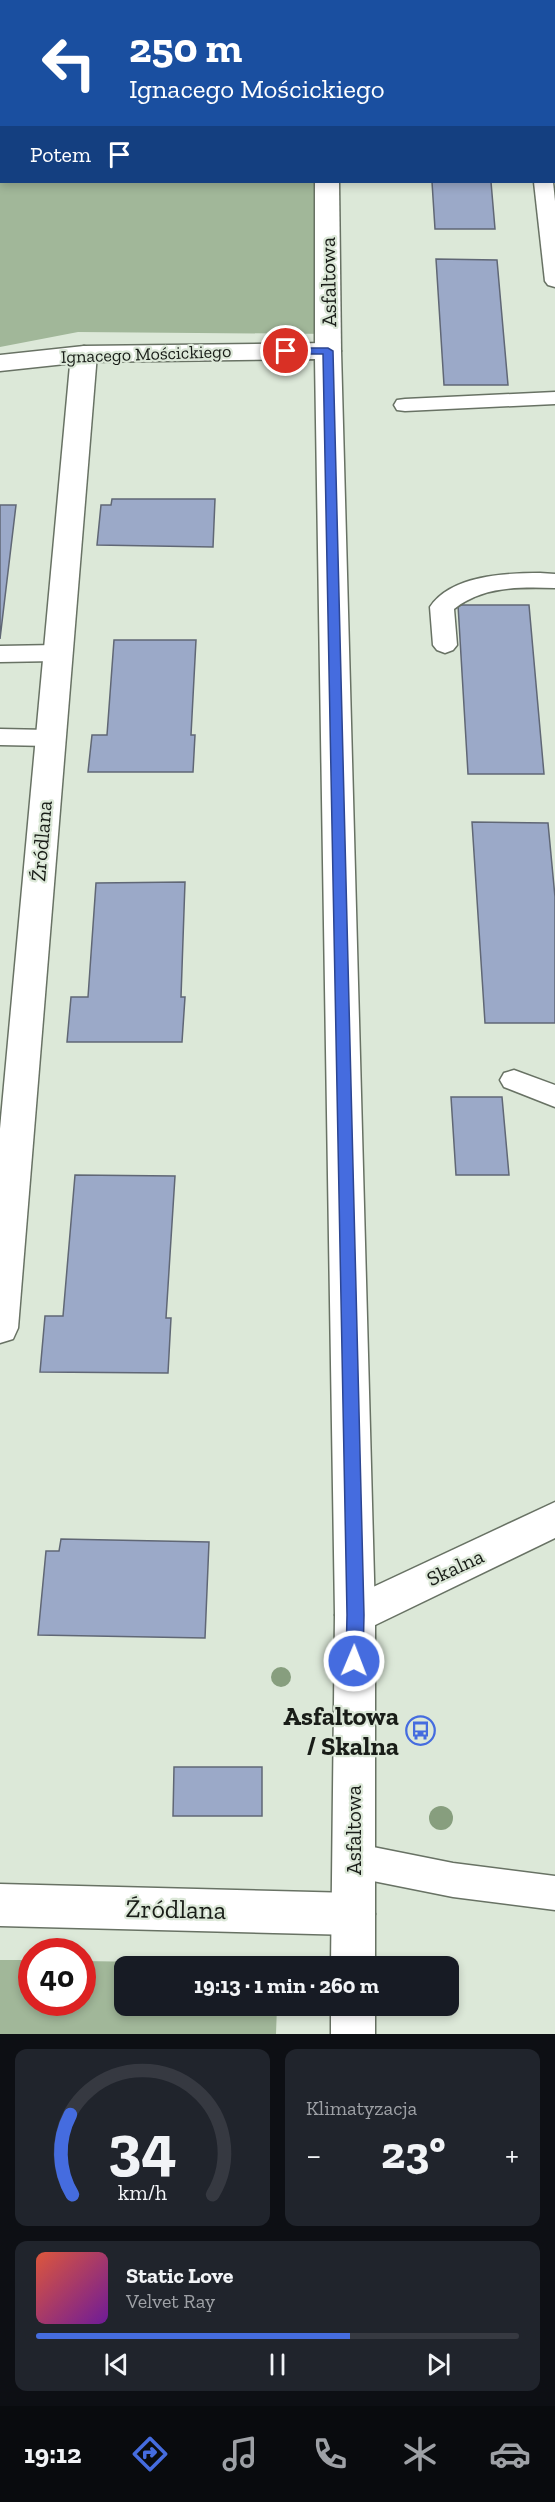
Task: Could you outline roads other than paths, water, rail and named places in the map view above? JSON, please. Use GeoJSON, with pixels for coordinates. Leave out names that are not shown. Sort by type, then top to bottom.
{"type":"FeatureCollection","features":[{"type":"Feature","properties":{"kind":"street","name":"Asfaltowa"},"geometry":{"type":"LineString","coordinates":[[327,183],[328,351],[356,1615],[353,1956]]}},
{"type":"Feature","properties":{"kind":"street","name":"Ignacego Mościckiego"},"geometry":{"type":"LineString","coordinates":[[0,363],[84,354],[328,351]]}},
{"type":"Feature","properties":{"kind":"street","name":"Źródlana"},"geometry":{"type":"LineString","coordinates":[[0,1328],[84,354]]}},
{"type":"Feature","properties":{"kind":"street","name":"Skalna"},"geometry":{"type":"LineString","coordinates":[[356,1615],[554,1521]]}},
{"type":"Feature","properties":{"kind":"street","name":"Źródlana"},"geometry":{"type":"LineString","coordinates":[[0,1905],[353,1914]]}},
{"type":"Feature","properties":{"kind":"street"},"geometry":{"type":"LineString","coordinates":[[353,2016],[353,2034]]}},
{"type":"Feature","properties":{"kind":"lane"},"geometry":{"type":"LineString","coordinates":[[543,183],[552,235],[555,281]]}},
{"type":"Feature","properties":{"kind":"lane"},"geometry":{"type":"LineString","coordinates":[[405,405],[555,398]]}},
{"type":"Feature","properties":{"kind":"lane"},"geometry":{"type":"LineString","coordinates":[[445,645],[442,607],[453,597],[467,589],[492,584],[555,581]]}},
{"type":"Feature","properties":{"kind":"lane"},"geometry":{"type":"LineString","coordinates":[[0,654],[57,653]]}},
{"type":"Feature","properties":{"kind":"lane"},"geometry":{"type":"LineString","coordinates":[[0,736],[50,738]]}},
{"type":"Feature","properties":{"kind":"lane"},"geometry":{"type":"LineString","coordinates":[[514,1080],[555,1096]]}},
{"type":"Feature","properties":{"kind":"lane"},"geometry":{"type":"LineString","coordinates":[[353,1860],[390,1869],[498,1888],[555,1893]]}},
{"type":"Feature","properties":{"kind":"place","name":"Asfaltowa / Skalna"},"geometry":{"type":"Point","coordinates":[420,1731]}}]}
